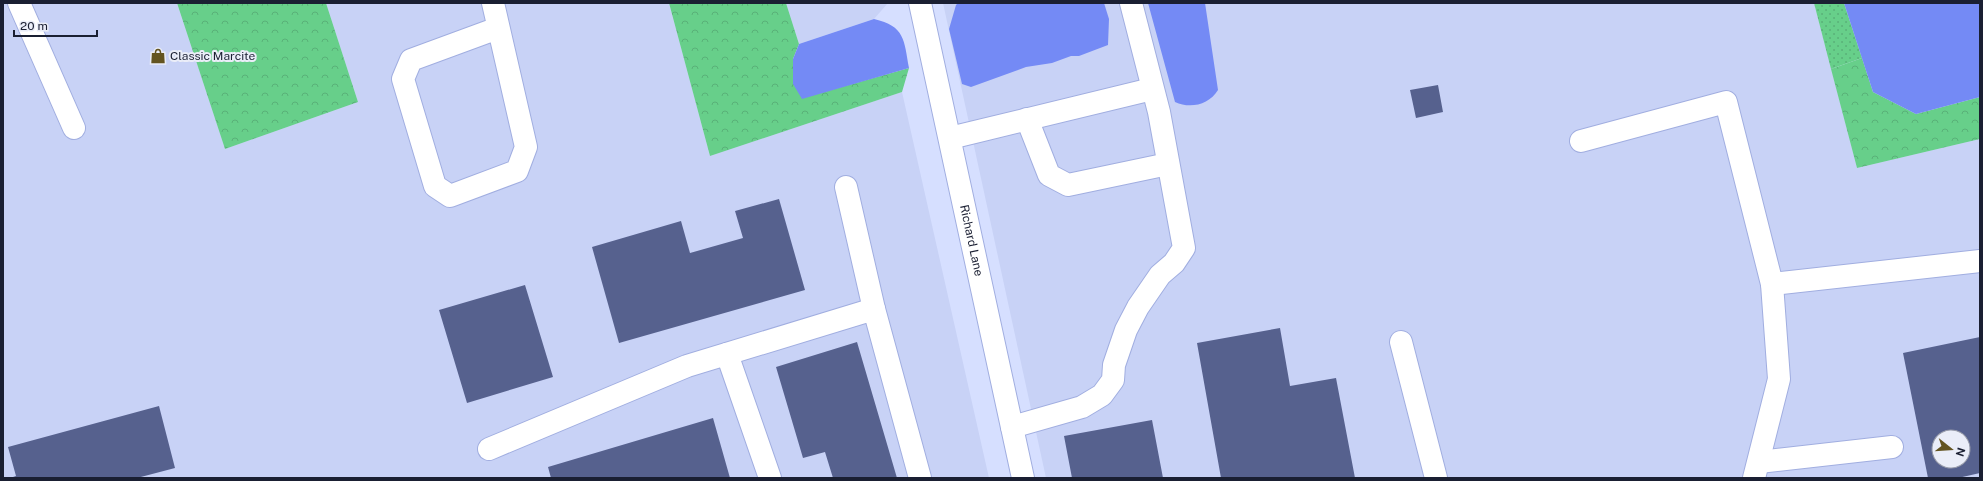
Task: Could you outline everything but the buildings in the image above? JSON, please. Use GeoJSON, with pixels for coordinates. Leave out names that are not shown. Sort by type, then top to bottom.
{"type":"FeatureCollection","features":[{"type":"Feature","properties":{"kind":"street"},"geometry":{"type":"LineString","coordinates":[[19,3],[74,128]]}},
{"type":"Feature","properties":{"kind":"street"},"geometry":{"type":"LineString","coordinates":[[493,3],[526,147],[517,171],[450,196],[435,186],[403,79],[411,60],[498,28]]}},
{"type":"Feature","properties":{"kind":"street","name":"Richard Lane"},"geometry":{"type":"LineString","coordinates":[[920,3],[1023,478]]}},
{"type":"Feature","properties":{"kind":"street"},"geometry":{"type":"LineString","coordinates":[[1012,427],[1082,407],[1102,395],[1113,380],[1114,365],[1126,330],[1138,307],[1160,274],[1174,263],[1184,248],[1152,89],[1131,3]]}},
{"type":"Feature","properties":{"kind":"street"},"geometry":{"type":"LineString","coordinates":[[950,138],[1152,89]]}},
{"type":"Feature","properties":{"kind":"street"},"geometry":{"type":"LineString","coordinates":[[1581,141],[1726,102],[1772,284],[1779,379],[1756,470],[1892,447]]}},
{"type":"Feature","properties":{"kind":"street"},"geometry":{"type":"LineString","coordinates":[[1027,119],[1049,175],[1068,185],[1168,164]]}},
{"type":"Feature","properties":{"kind":"street"},"geometry":{"type":"LineString","coordinates":[[846,187],[874,309],[920,478]]}},
{"type":"Feature","properties":{"kind":"street"},"geometry":{"type":"LineString","coordinates":[[1772,284],[1980,260]]}},
{"type":"Feature","properties":{"kind":"street"},"geometry":{"type":"LineString","coordinates":[[489,449],[687,366],[874,309]]}},
{"type":"Feature","properties":{"kind":"street"},"geometry":{"type":"LineString","coordinates":[[1401,342],[1436,478]]}},
{"type":"Feature","properties":{"kind":"street"},"geometry":{"type":"LineString","coordinates":[[727,354],[770,478]]}},
{"type":"Feature","properties":{"kind":"shaded area"},"geometry":{"type":"Polygon","coordinates":[[[3,3],[177,3],[225,149],[358,102],[326,3],[669,3],[710,156],[902,92],[989,478],[3,478],[3,3]]]}},
{"type":"Feature","properties":{"kind":"shaded area"},"geometry":{"type":"Polygon","coordinates":[[[786,3],[888,3],[874,19],[799,44],[786,3]]]}},
{"type":"Feature","properties":{"kind":"shaded area"},"geometry":{"type":"Polygon","coordinates":[[[943,3],[1814,3],[1857,168],[1980,139],[1980,478],[1046,478],[943,3]]]}},
{"type":"Feature","properties":{"kind":"green space"},"geometry":{"type":"Polygon","coordinates":[[[177,3],[326,3],[358,102],[225,149],[177,3]]]}},
{"type":"Feature","properties":{"kind":"green space"},"geometry":{"type":"Polygon","coordinates":[[[669,3],[786,3],[799,44],[793,59],[802,98],[909,68],[902,92],[710,156],[669,3]]]}},
{"type":"Feature","properties":{"kind":"green space"},"geometry":{"type":"Polygon","coordinates":[[[1814,3],[1844,3],[1862,58],[1831,69],[1814,3]]]}},
{"type":"Feature","properties":{"kind":"green space"},"geometry":{"type":"Polygon","coordinates":[[[1862,58],[1873,92],[1916,114],[1980,97],[1980,139],[1857,168],[1831,69],[1862,58]]]}},
{"type":"Feature","properties":{"kind":"water"},"geometry":{"type":"Polygon","coordinates":[[[958,3],[1104,3],[1109,19],[1108,45],[1079,56],[1071,56],[1052,63],[1026,67],[971,87],[962,84],[949,29],[956,5],[958,3]]]}},
{"type":"Feature","properties":{"kind":"water"},"geometry":{"type":"Polygon","coordinates":[[[1148,3],[1205,3],[1218,90],[1210,99],[1193,105],[1175,102],[1148,3]]]}},
{"type":"Feature","properties":{"kind":"water"},"geometry":{"type":"Polygon","coordinates":[[[1844,3],[1980,3],[1980,97],[1916,114],[1873,92],[1844,3]]]}},
{"type":"Feature","properties":{"kind":"water"},"geometry":{"type":"Polygon","coordinates":[[[874,19],[884,22],[897,30],[904,42],[909,68],[802,99],[793,84],[793,59],[799,44],[874,19]]]}},
{"type":"Feature","properties":{"kind":"place","name":"Classic Marcite"},"geometry":{"type":"Point","coordinates":[158,56]}}]}
